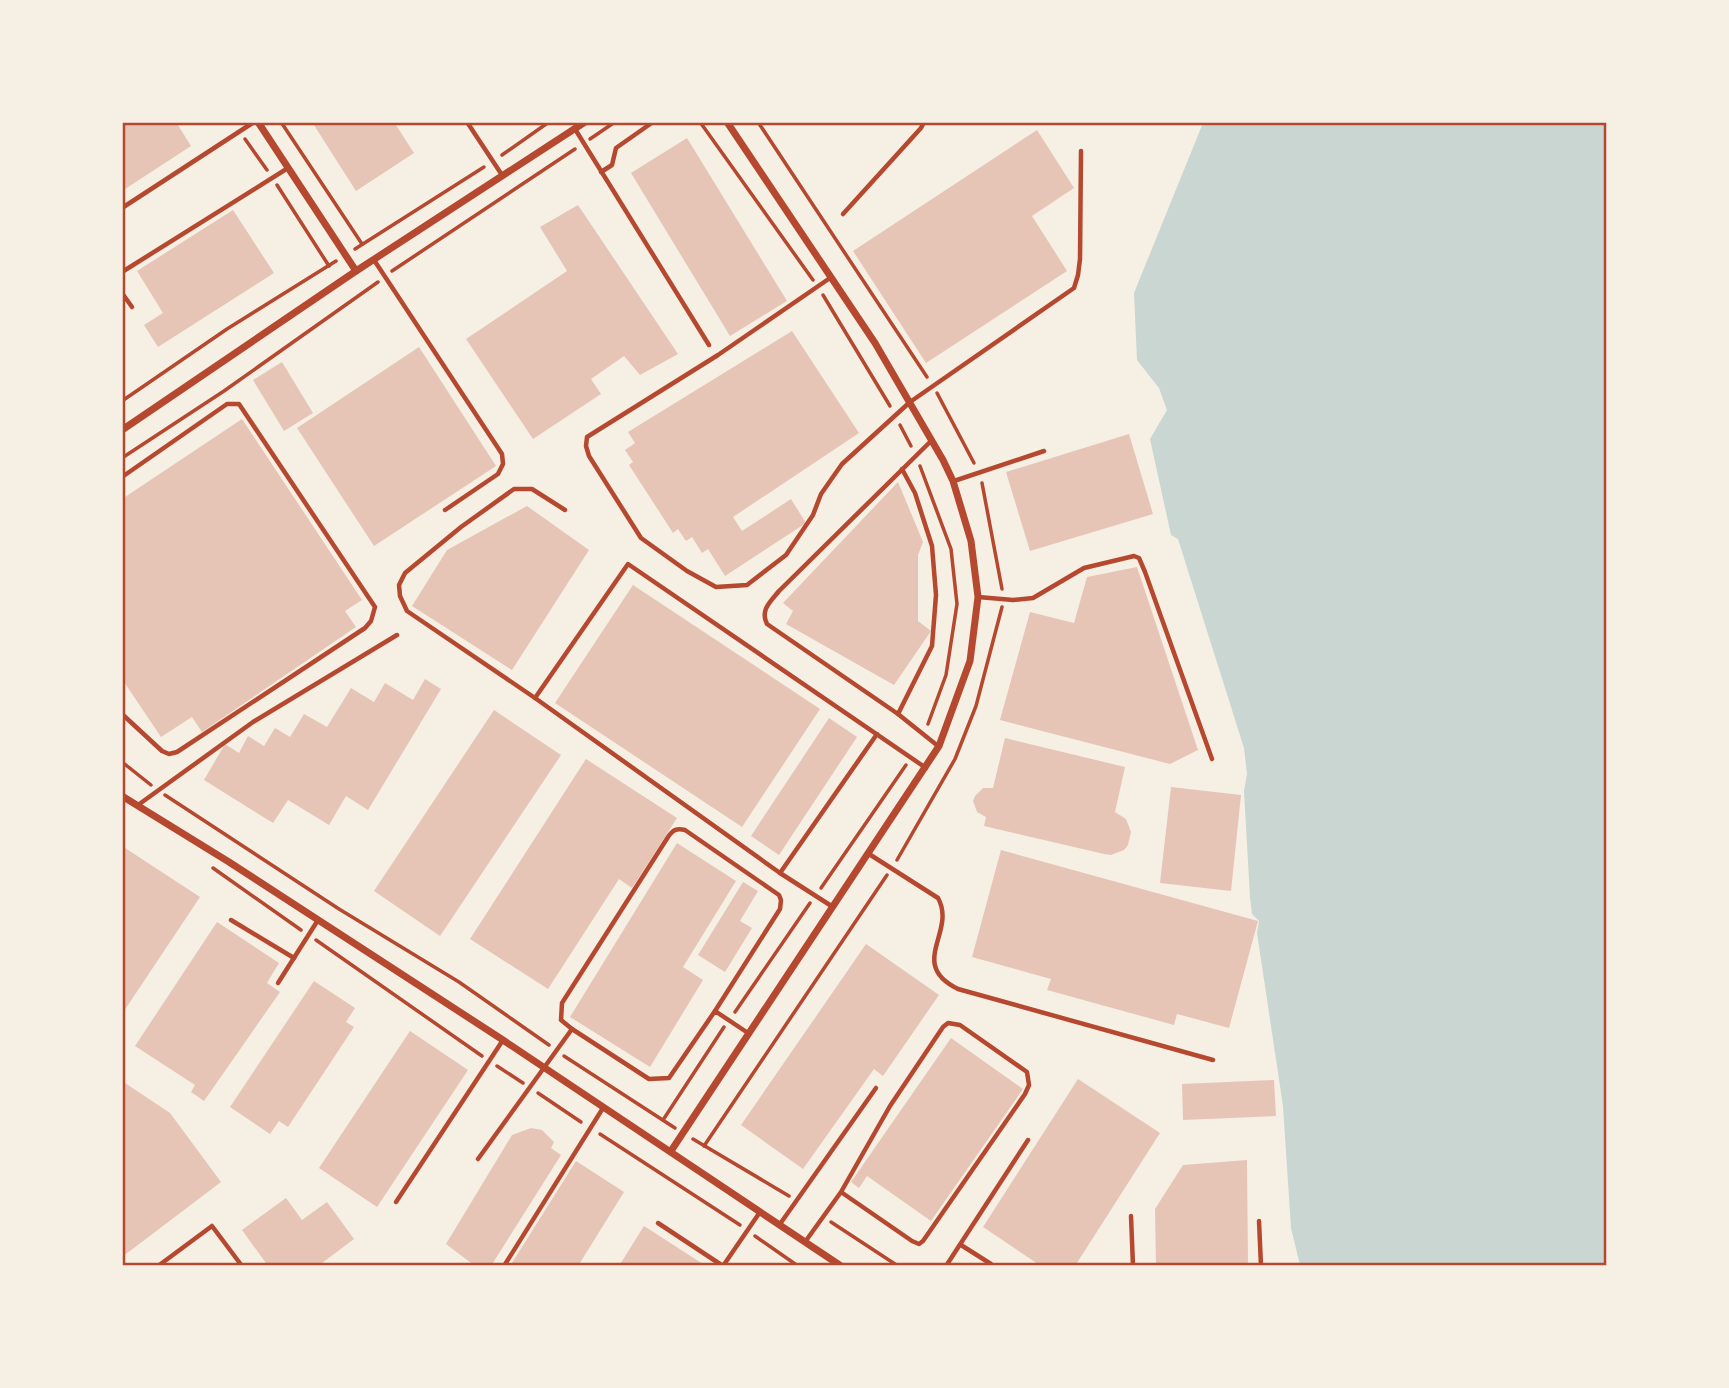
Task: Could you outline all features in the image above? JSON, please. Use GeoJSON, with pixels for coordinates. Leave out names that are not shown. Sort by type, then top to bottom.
{"type":"FeatureCollection","features":[{"type":"Feature","properties":{"kind":"street"},"geometry":{"type":"LineString","coordinates":[[256,122],[356,271]]}},
{"type":"Feature","properties":{"kind":"street"},"geometry":{"type":"LineString","coordinates":[[122,430],[356,271],[585,122]]}},
{"type":"Feature","properties":{"kind":"street"},"geometry":{"type":"LineString","coordinates":[[671,1151],[939,746],[970,661],[978,597],[971,541],[953,481],[875,343],[727,122]]}},
{"type":"Feature","properties":{"kind":"street"},"geometry":{"type":"LineString","coordinates":[[122,796],[503,1040],[841,1265]]}},
{"type":"Feature","properties":{"kind":"lane"},"geometry":{"type":"LineString","coordinates":[[122,208],[256,122]]}},
{"type":"Feature","properties":{"kind":"lane"},"geometry":{"type":"LineString","coordinates":[[467,122],[503,176]]}},
{"type":"Feature","properties":{"kind":"lane"},"geometry":{"type":"LineString","coordinates":[[601,172],[612,165],[616,148],[653,122]]}},
{"type":"Feature","properties":{"kind":"lane"},"geometry":{"type":"LineString","coordinates":[[844,214],[924,122]]}},
{"type":"Feature","properties":{"kind":"lane"},"geometry":{"type":"LineString","coordinates":[[575,129],[709,345]]}},
{"type":"Feature","properties":{"kind":"lane"},"geometry":{"type":"LineString","coordinates":[[830,278],[718,355],[587,437],[589,456],[641,538],[687,571],[716,587],[747,585],[786,555],[813,514],[821,494],[842,464],[910,402],[1074,288],[1080,259],[1081,151]]}},
{"type":"Feature","properties":{"kind":"lane"},"geometry":{"type":"LineString","coordinates":[[122,272],[288,169]]}},
{"type":"Feature","properties":{"kind":"lane"},"geometry":{"type":"LineString","coordinates":[[374,260],[502,454],[503,464],[498,474],[445,510]]}},
{"type":"Feature","properties":{"kind":"lane"},"geometry":{"type":"LineString","coordinates":[[122,293],[132,307]]}},
{"type":"Feature","properties":{"kind":"lane"},"geometry":{"type":"LineString","coordinates":[[122,477],[227,404],[239,404],[375,607],[371,621],[365,628],[177,752],[169,754],[162,751],[122,714]]}},
{"type":"Feature","properties":{"kind":"lane"},"geometry":{"type":"LineString","coordinates":[[931,440],[766,605],[764,618],[767,624],[784,637],[898,714],[939,746]]}},
{"type":"Feature","properties":{"kind":"lane"},"geometry":{"type":"LineString","coordinates":[[953,481],[1044,452]]}},
{"type":"Feature","properties":{"kind":"lane"},"geometry":{"type":"LineString","coordinates":[[898,714],[933,646],[936,595],[932,546],[915,493],[902,469]]}},
{"type":"Feature","properties":{"kind":"lane"},"geometry":{"type":"LineString","coordinates":[[565,510],[532,489],[514,489],[461,527],[405,573],[399,585],[400,596],[407,611],[833,908]]}},
{"type":"Feature","properties":{"kind":"lane"},"geometry":{"type":"LineString","coordinates":[[978,597],[1004,600],[1033,598],[1084,568],[1134,556],[1139,558],[1212,759]]}},
{"type":"Feature","properties":{"kind":"lane"},"geometry":{"type":"LineString","coordinates":[[535,698],[628,564],[926,768]]}},
{"type":"Feature","properties":{"kind":"lane"},"geometry":{"type":"LineString","coordinates":[[138,806],[254,722],[397,635]]}},
{"type":"Feature","properties":{"kind":"lane"},"geometry":{"type":"LineString","coordinates":[[780,873],[877,734]]}},
{"type":"Feature","properties":{"kind":"lane"},"geometry":{"type":"LineString","coordinates":[[673,830],[685,830],[740,866],[779,895],[781,900],[779,909],[715,1011],[669,1078],[664,1079],[649,1079],[561,1020],[562,1003],[673,830]]}},
{"type":"Feature","properties":{"kind":"lane"},"geometry":{"type":"LineString","coordinates":[[869,854],[938,898],[942,905],[933,963],[936,974],[946,983],[958,989],[1213,1060]]}},
{"type":"Feature","properties":{"kind":"lane"},"geometry":{"type":"LineString","coordinates":[[231,920],[293,958]]}},
{"type":"Feature","properties":{"kind":"lane"},"geometry":{"type":"LineString","coordinates":[[278,983],[318,920]]}},
{"type":"Feature","properties":{"kind":"lane"},"geometry":{"type":"LineString","coordinates":[[715,1011],[749,1034]]}},
{"type":"Feature","properties":{"kind":"lane"},"geometry":{"type":"LineString","coordinates":[[805,1242],[841,1192],[890,1106],[948,1023],[960,1025],[1027,1073],[1029,1084],[1026,1094],[919,1244],[841,1192]]}},
{"type":"Feature","properties":{"kind":"lane"},"geometry":{"type":"LineString","coordinates":[[478,1159],[572,1029]]}},
{"type":"Feature","properties":{"kind":"lane"},"geometry":{"type":"LineString","coordinates":[[396,1202],[503,1040]]}},
{"type":"Feature","properties":{"kind":"lane"},"geometry":{"type":"LineString","coordinates":[[780,1224],[876,1088]]}},
{"type":"Feature","properties":{"kind":"lane"},"geometry":{"type":"LineString","coordinates":[[503,1265],[604,1107]]}},
{"type":"Feature","properties":{"kind":"lane"},"geometry":{"type":"LineString","coordinates":[[946,1265],[1028,1140]]}},
{"type":"Feature","properties":{"kind":"lane"},"geometry":{"type":"LineString","coordinates":[[658,1223],[723,1265],[760,1211]]}},
{"type":"Feature","properties":{"kind":"lane"},"geometry":{"type":"LineString","coordinates":[[1131,1216],[1133,1265]]}},
{"type":"Feature","properties":{"kind":"lane"},"geometry":{"type":"LineString","coordinates":[[1259,1221],[1261,1265]]}},
{"type":"Feature","properties":{"kind":"lane"},"geometry":{"type":"LineString","coordinates":[[158,1265],[212,1226],[242,1265]]}},
{"type":"Feature","properties":{"kind":"lane"},"geometry":{"type":"LineString","coordinates":[[961,1245],[990,1264]]}},
{"type":"Feature","properties":{"kind":"path"},"geometry":{"type":"LineString","coordinates":[[281,122],[362,244]]}},
{"type":"Feature","properties":{"kind":"path"},"geometry":{"type":"LineString","coordinates":[[122,401],[227,329],[493,161],[549,122]]}},
{"type":"Feature","properties":{"kind":"path"},"geometry":{"type":"LineString","coordinates":[[122,458],[615,122]]}},
{"type":"Feature","properties":{"kind":"path"},"geometry":{"type":"LineString","coordinates":[[700,122],[818,286]]}},
{"type":"Feature","properties":{"kind":"path"},"geometry":{"type":"LineString","coordinates":[[704,1146],[892,868],[955,759],[976,706],[1004,600],[980,473],[933,386],[758,122]]}},
{"type":"Feature","properties":{"kind":"path"},"geometry":{"type":"LineString","coordinates":[[240,132],[329,265]]}},
{"type":"Feature","properties":{"kind":"path"},"geometry":{"type":"LineString","coordinates":[[122,762],[158,791],[338,909],[459,982],[556,1051],[683,1133],[797,1201]]}},
{"type":"Feature","properties":{"kind":"path"},"geometry":{"type":"LineString","coordinates":[[212,868],[489,1061],[798,1265]]}},
{"type":"Feature","properties":{"kind":"path"},"geometry":{"type":"LineString","coordinates":[[823,1217],[898,1265]]}},
{"type":"Feature","properties":{"kind":"shaded area"},"geometry":{"type":"Polygon","coordinates":[[[1203,123],[1606,123],[1606,1265],[1300,1265],[1291,1228],[1283,1106],[1257,933],[1259,921],[1252,914],[1250,897],[1244,748],[1178,539],[1171,535],[1150,439],[1167,410],[1159,388],[1137,360],[1134,293],[1203,123]]]}},
{"type":"Feature","properties":{"kind":"building"},"geometry":{"type":"Polygon","coordinates":[[[122,122],[176,122],[191,146],[122,191],[122,122]]]}},
{"type":"Feature","properties":{"kind":"building"},"geometry":{"type":"Polygon","coordinates":[[[312,122],[394,122],[414,153],[356,191],[312,122]]]}},
{"type":"Feature","properties":{"kind":"building"},"geometry":{"type":"Polygon","coordinates":[[[1037,130],[1074,188],[1032,216],[1067,271],[926,363],[853,251],[1037,130]]]}},
{"type":"Feature","properties":{"kind":"building"},"geometry":{"type":"Polygon","coordinates":[[[687,138],[787,301],[730,336],[631,173],[687,138]]]}},
{"type":"Feature","properties":{"kind":"building"},"geometry":{"type":"Polygon","coordinates":[[[578,205],[678,354],[640,375],[624,356],[591,379],[601,394],[533,439],[466,339],[567,271],[540,227],[578,205]]]}},
{"type":"Feature","properties":{"kind":"building"},"geometry":{"type":"Polygon","coordinates":[[[233,210],[274,273],[158,347],[144,325],[163,313],[137,271],[233,210]]]}},
{"type":"Feature","properties":{"kind":"building"},"geometry":{"type":"Polygon","coordinates":[[[792,331],[859,433],[733,517],[742,531],[791,499],[806,523],[725,576],[708,549],[702,553],[692,537],[686,541],[678,529],[673,533],[629,465],[633,462],[625,450],[635,443],[628,432],[792,331]]]}},
{"type":"Feature","properties":{"kind":"building"},"geometry":{"type":"Polygon","coordinates":[[[419,347],[496,466],[374,546],[297,428],[419,347]]]}},
{"type":"Feature","properties":{"kind":"building"},"geometry":{"type":"Polygon","coordinates":[[[282,362],[313,413],[284,431],[253,380],[282,362]]]}},
{"type":"Feature","properties":{"kind":"building"},"geometry":{"type":"Polygon","coordinates":[[[242,419],[362,600],[345,611],[356,627],[202,732],[192,717],[161,737],[122,679],[122,499],[242,419]]]}},
{"type":"Feature","properties":{"kind":"building"},"geometry":{"type":"Polygon","coordinates":[[[1129,434],[1153,514],[1030,551],[1006,472],[1129,434]]]}},
{"type":"Feature","properties":{"kind":"building"},"geometry":{"type":"Polygon","coordinates":[[[898,482],[923,542],[918,555],[918,621],[931,631],[894,685],[786,624],[793,611],[783,603],[898,482]]]}},
{"type":"Feature","properties":{"kind":"building"},"geometry":{"type":"Polygon","coordinates":[[[527,506],[589,550],[512,670],[412,606],[447,550],[527,506]]]}},
{"type":"Feature","properties":{"kind":"building"},"geometry":{"type":"Polygon","coordinates":[[[1137,567],[1198,750],[1170,764],[1000,720],[1030,612],[1074,623],[1087,577],[1137,567]]]}},
{"type":"Feature","properties":{"kind":"building"},"geometry":{"type":"Polygon","coordinates":[[[633,585],[820,709],[742,827],[555,703],[633,585]]]}},
{"type":"Feature","properties":{"kind":"building"},"geometry":{"type":"Polygon","coordinates":[[[425,679],[441,689],[368,810],[346,796],[329,825],[288,800],[273,823],[204,780],[225,744],[239,753],[248,736],[264,746],[275,728],[290,737],[304,714],[327,727],[351,688],[374,702],[385,683],[413,700],[425,679]]]}},
{"type":"Feature","properties":{"kind":"building"},"geometry":{"type":"Polygon","coordinates":[[[494,710],[561,755],[440,936],[374,891],[494,710]]]}},
{"type":"Feature","properties":{"kind":"building"},"geometry":{"type":"Polygon","coordinates":[[[829,718],[857,737],[779,855],[751,836],[829,718]]]}},
{"type":"Feature","properties":{"kind":"building"},"geometry":{"type":"Polygon","coordinates":[[[1005,738],[1125,767],[1115,812],[1126,819],[1131,832],[1124,850],[1111,855],[1104,854],[984,826],[986,817],[977,812],[973,801],[983,788],[993,788],[1005,738]]]}},
{"type":"Feature","properties":{"kind":"building"},"geometry":{"type":"Polygon","coordinates":[[[586,759],[677,818],[632,888],[619,879],[548,989],[470,939],[586,759]]]}},
{"type":"Feature","properties":{"kind":"building"},"geometry":{"type":"Polygon","coordinates":[[[1171,787],[1241,795],[1231,891],[1160,883],[1171,787]]]}},
{"type":"Feature","properties":{"kind":"building"},"geometry":{"type":"Polygon","coordinates":[[[677,843],[736,881],[683,967],[703,980],[650,1067],[570,1017],[677,843]]]}},
{"type":"Feature","properties":{"kind":"building"},"geometry":{"type":"Polygon","coordinates":[[[122,846],[200,897],[122,1014],[122,846]]]}},
{"type":"Feature","properties":{"kind":"building"},"geometry":{"type":"Polygon","coordinates":[[[1001,850],[1258,921],[1229,1028],[1177,1014],[1174,1025],[1047,990],[1051,979],[972,957],[1001,850]]]}},
{"type":"Feature","properties":{"kind":"building"},"geometry":{"type":"Polygon","coordinates":[[[743,882],[758,891],[740,921],[752,928],[725,972],[698,955],[743,882]]]}},
{"type":"Feature","properties":{"kind":"building"},"geometry":{"type":"Polygon","coordinates":[[[217,922],[279,963],[267,983],[280,992],[204,1101],[191,1092],[195,1085],[135,1046],[217,922]]]}},
{"type":"Feature","properties":{"kind":"building"},"geometry":{"type":"Polygon","coordinates":[[[866,944],[939,995],[883,1076],[874,1069],[803,1169],[741,1125],[866,944]]]}},
{"type":"Feature","properties":{"kind":"building"},"geometry":{"type":"Polygon","coordinates":[[[314,981],[355,1008],[346,1022],[354,1027],[288,1127],[279,1121],[270,1134],[230,1107],[314,981]]]}},
{"type":"Feature","properties":{"kind":"building"},"geometry":{"type":"Polygon","coordinates":[[[410,1031],[468,1070],[377,1207],[319,1168],[410,1031]]]}},
{"type":"Feature","properties":{"kind":"building"},"geometry":{"type":"Polygon","coordinates":[[[951,1038],[1023,1089],[931,1221],[867,1176],[859,1188],[851,1182],[951,1038]]]}},
{"type":"Feature","properties":{"kind":"building"},"geometry":{"type":"Polygon","coordinates":[[[1078,1079],[1160,1133],[1075,1266],[1041,1266],[983,1227],[1078,1079]]]}},
{"type":"Feature","properties":{"kind":"building"},"geometry":{"type":"Polygon","coordinates":[[[1274,1080],[1276,1116],[1183,1120],[1182,1084],[1274,1080]]]}},
{"type":"Feature","properties":{"kind":"building"},"geometry":{"type":"Polygon","coordinates":[[[122,1081],[170,1113],[221,1182],[122,1257],[122,1081]]]}},
{"type":"Feature","properties":{"kind":"building"},"geometry":{"type":"Polygon","coordinates":[[[531,1128],[542,1130],[554,1142],[551,1148],[561,1155],[491,1266],[475,1266],[446,1244],[512,1135],[531,1128]]]}},
{"type":"Feature","properties":{"kind":"building"},"geometry":{"type":"Polygon","coordinates":[[[1247,1160],[1248,1266],[1156,1266],[1155,1209],[1183,1165],[1247,1160]]]}},
{"type":"Feature","properties":{"kind":"building"},"geometry":{"type":"Polygon","coordinates":[[[576,1161],[624,1192],[578,1266],[510,1266],[576,1161]]]}},
{"type":"Feature","properties":{"kind":"building"},"geometry":{"type":"Polygon","coordinates":[[[286,1198],[302,1220],[327,1202],[354,1239],[318,1266],[268,1266],[242,1230],[286,1198]]]}},
{"type":"Feature","properties":{"kind":"building"},"geometry":{"type":"Polygon","coordinates":[[[644,1226],[706,1266],[619,1266],[644,1226]]]}}]}
